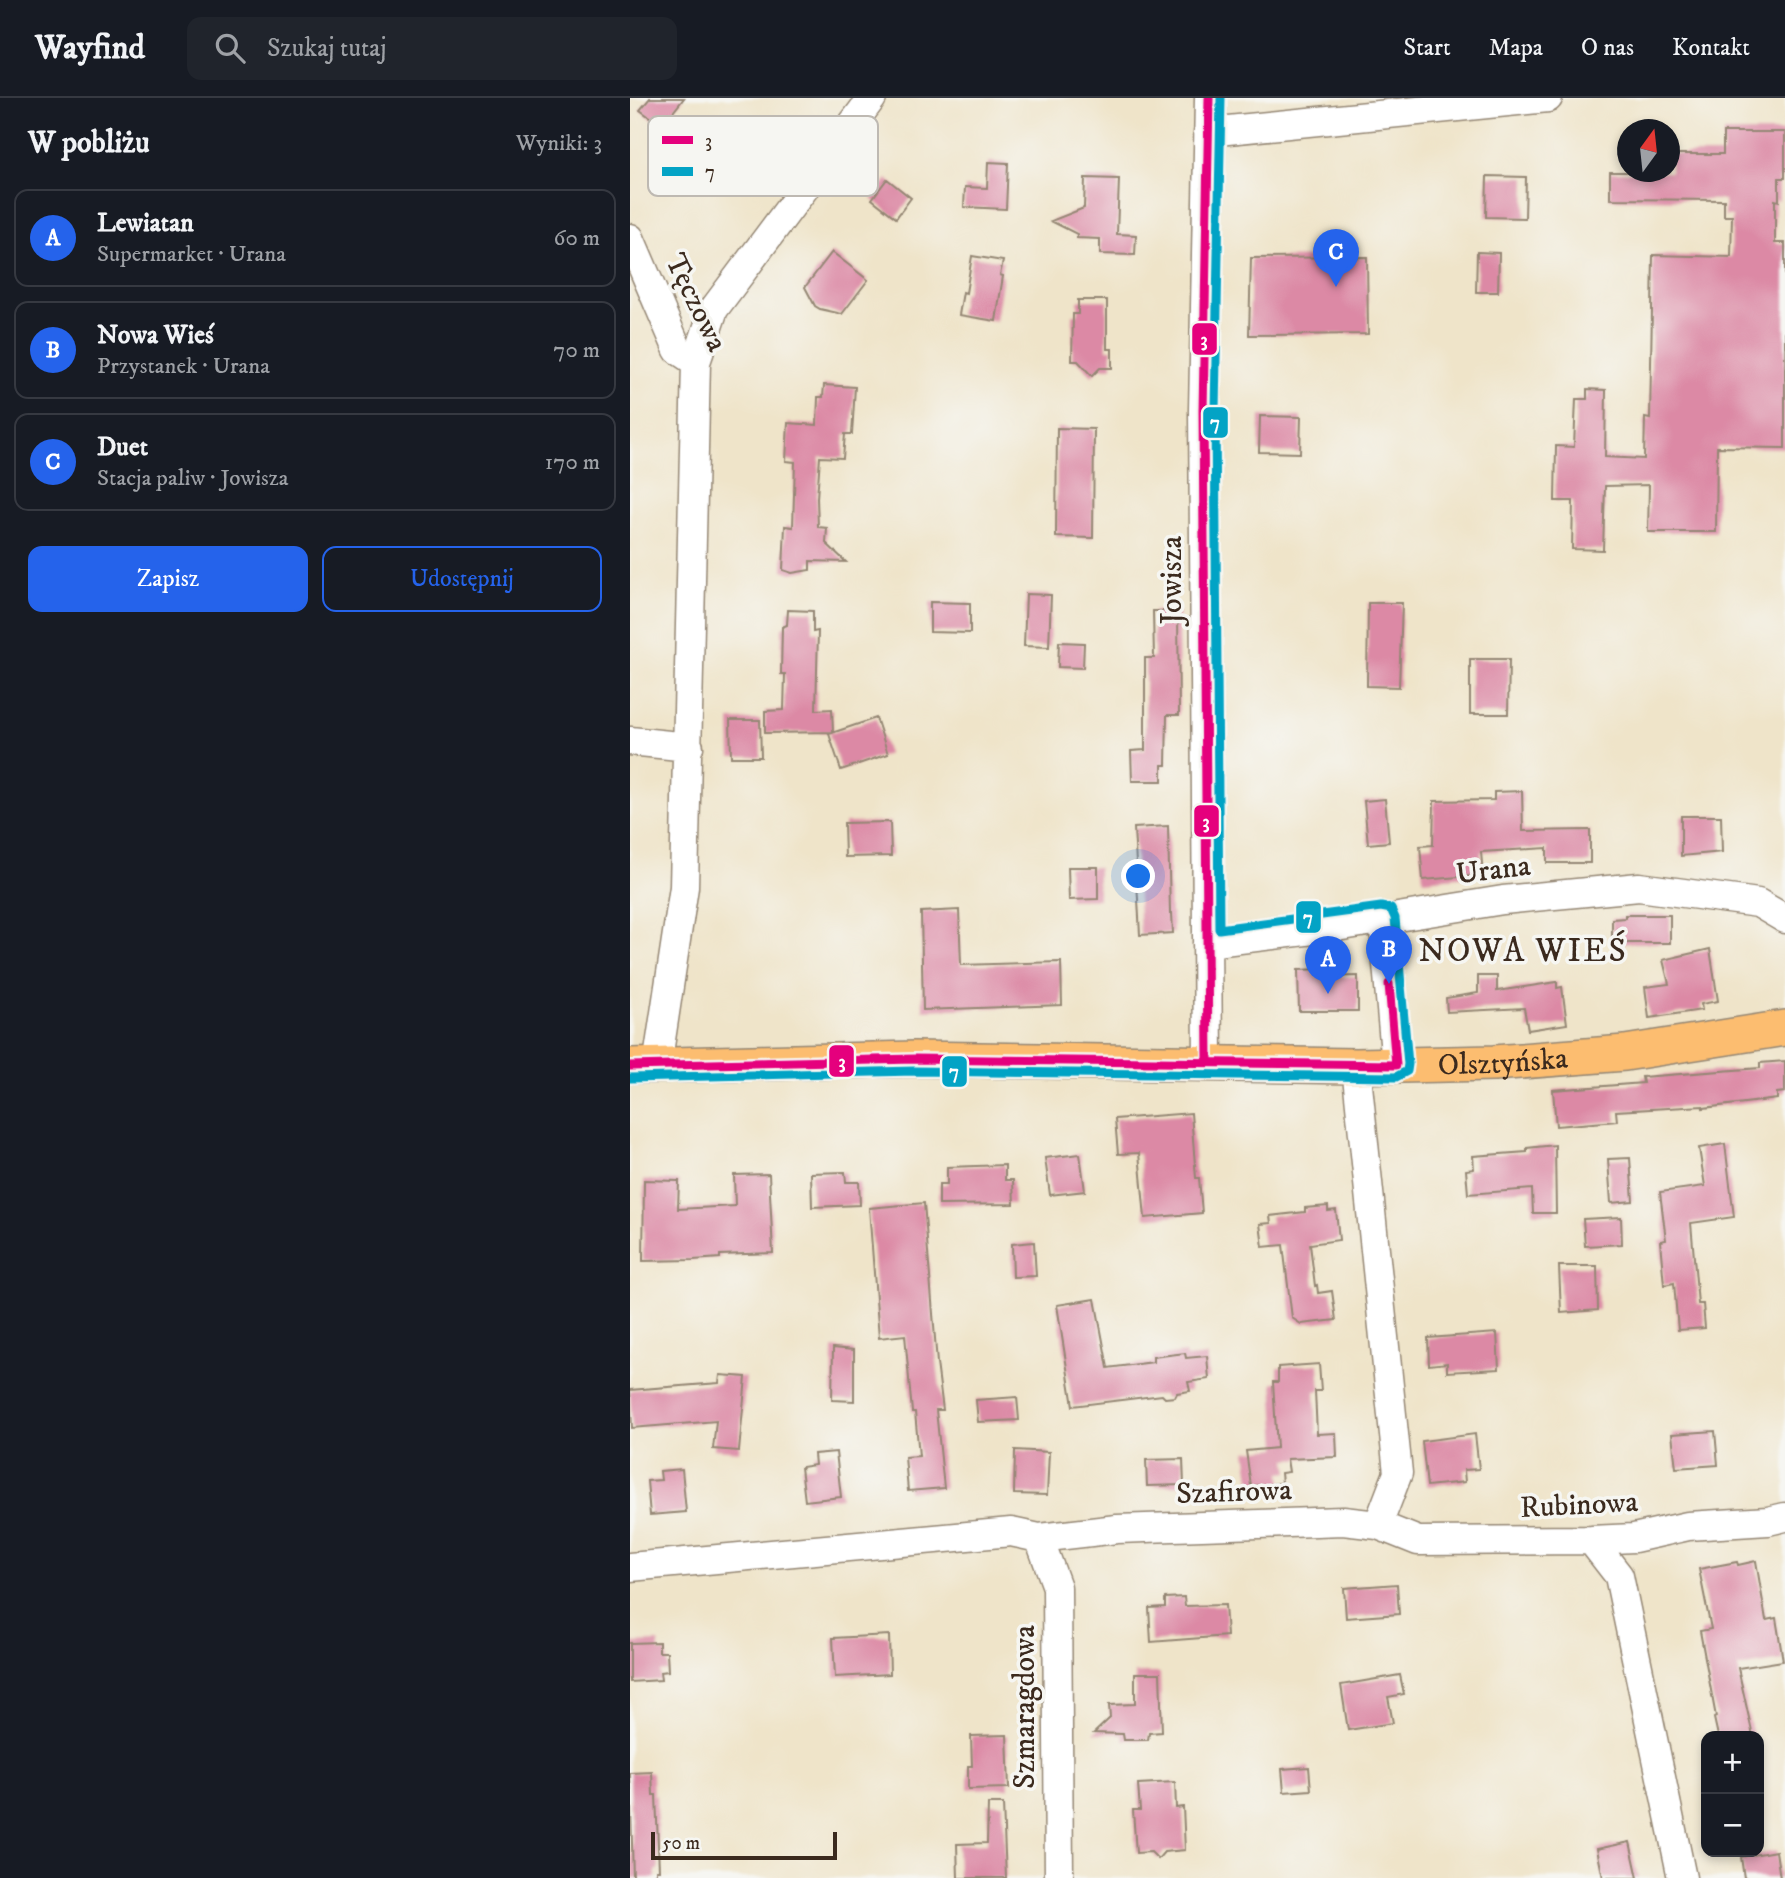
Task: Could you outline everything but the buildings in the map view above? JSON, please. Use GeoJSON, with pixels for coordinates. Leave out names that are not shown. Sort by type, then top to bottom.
{"type":"FeatureCollection","features":[{"type":"Feature","properties":{"kind":"main road","name":"Olsztyńska"},"geometry":{"type":"LineString","coordinates":[[644,1066],[914,1059],[1356,1066],[1494,1063],[1593,1057],[1785,1028]]}},
{"type":"Feature","properties":{"kind":"street"},"geometry":{"type":"LineString","coordinates":[[859,116],[872,98]]}},
{"type":"Feature","properties":{"kind":"street","name":"Jowisza"},"geometry":{"type":"LineString","coordinates":[[1208,1062],[1203,411],[1209,98]]}},
{"type":"Feature","properties":{"kind":"street"},"geometry":{"type":"LineString","coordinates":[[1208,132],[1548,98]]}},
{"type":"Feature","properties":{"kind":"street"},"geometry":{"type":"LineString","coordinates":[[696,362],[714,309],[799,196]]}},
{"type":"Feature","properties":{"kind":"street","name":"Tęczowa"},"geometry":{"type":"LineString","coordinates":[[630,238],[678,350],[696,362],[684,887],[644,1066]]}},
{"type":"Feature","properties":{"kind":"street"},"geometry":{"type":"LineString","coordinates":[[630,741],[689,747]]}},
{"type":"Feature","properties":{"kind":"street","name":"Urana"},"geometry":{"type":"LineString","coordinates":[[1207,943],[1503,900],[1639,887],[1758,903],[1785,919]]}},
{"type":"Feature","properties":{"kind":"street"},"geometry":{"type":"LineString","coordinates":[[1383,919],[1396,1065]]}},
{"type":"Feature","properties":{"kind":"street"},"geometry":{"type":"LineString","coordinates":[[1356,1066],[1398,1473],[1378,1525]]}},
{"type":"Feature","properties":{"kind":"street","name":"Rubinowa"},"geometry":{"type":"LineString","coordinates":[[1378,1525],[1418,1541],[1591,1540],[1634,1538],[1688,1526],[1768,1521],[1785,1517]]}},
{"type":"Feature","properties":{"kind":"street","name":"Szafirowa"},"geometry":{"type":"LineString","coordinates":[[630,1567],[1011,1532],[1040,1538],[1117,1529],[1343,1521],[1378,1525]]}},
{"type":"Feature","properties":{"kind":"street","name":"Szmaragdowa"},"geometry":{"type":"LineString","coordinates":[[1040,1538],[1057,1587],[1059,1878]]}},
{"type":"Feature","properties":{"kind":"street"},"geometry":{"type":"LineString","coordinates":[[1591,1540],[1619,1576],[1682,1878]]}},
{"type":"Feature","properties":{"kind":"transit line","name":"3"},"geometry":{"type":"LineString","coordinates":[[1208,1062],[1203,411],[1209,98]]}},
{"type":"Feature","properties":{"kind":"transit line","name":"7"},"geometry":{"type":"LineString","coordinates":[[630,1078],[914,1071],[1396,1077],[1407,1071],[1395,918],[1391,909],[1381,907],[1219,929],[1215,411],[1221,98]]}},
{"type":"Feature","properties":{"kind":"transit line","name":"3"},"geometry":{"type":"LineString","coordinates":[[630,1066],[914,1059],[1396,1065],[1389,984]]}},
{"type":"Feature","properties":{"kind":"place","name":"Duet"},"geometry":{"type":"Point","coordinates":[1336,287]}},
{"type":"Feature","properties":{"kind":"place","name":"Nowa Wieś"},"geometry":{"type":"Point","coordinates":[1389,984]}},
{"type":"Feature","properties":{"kind":"place","name":"Lewiatan"},"geometry":{"type":"Point","coordinates":[1328,994]}},
{"type":"Feature","properties":{"kind":"district","name":"NOWA WIEŚ"},"geometry":{"type":"Point","coordinates":[1523,949]}}]}
